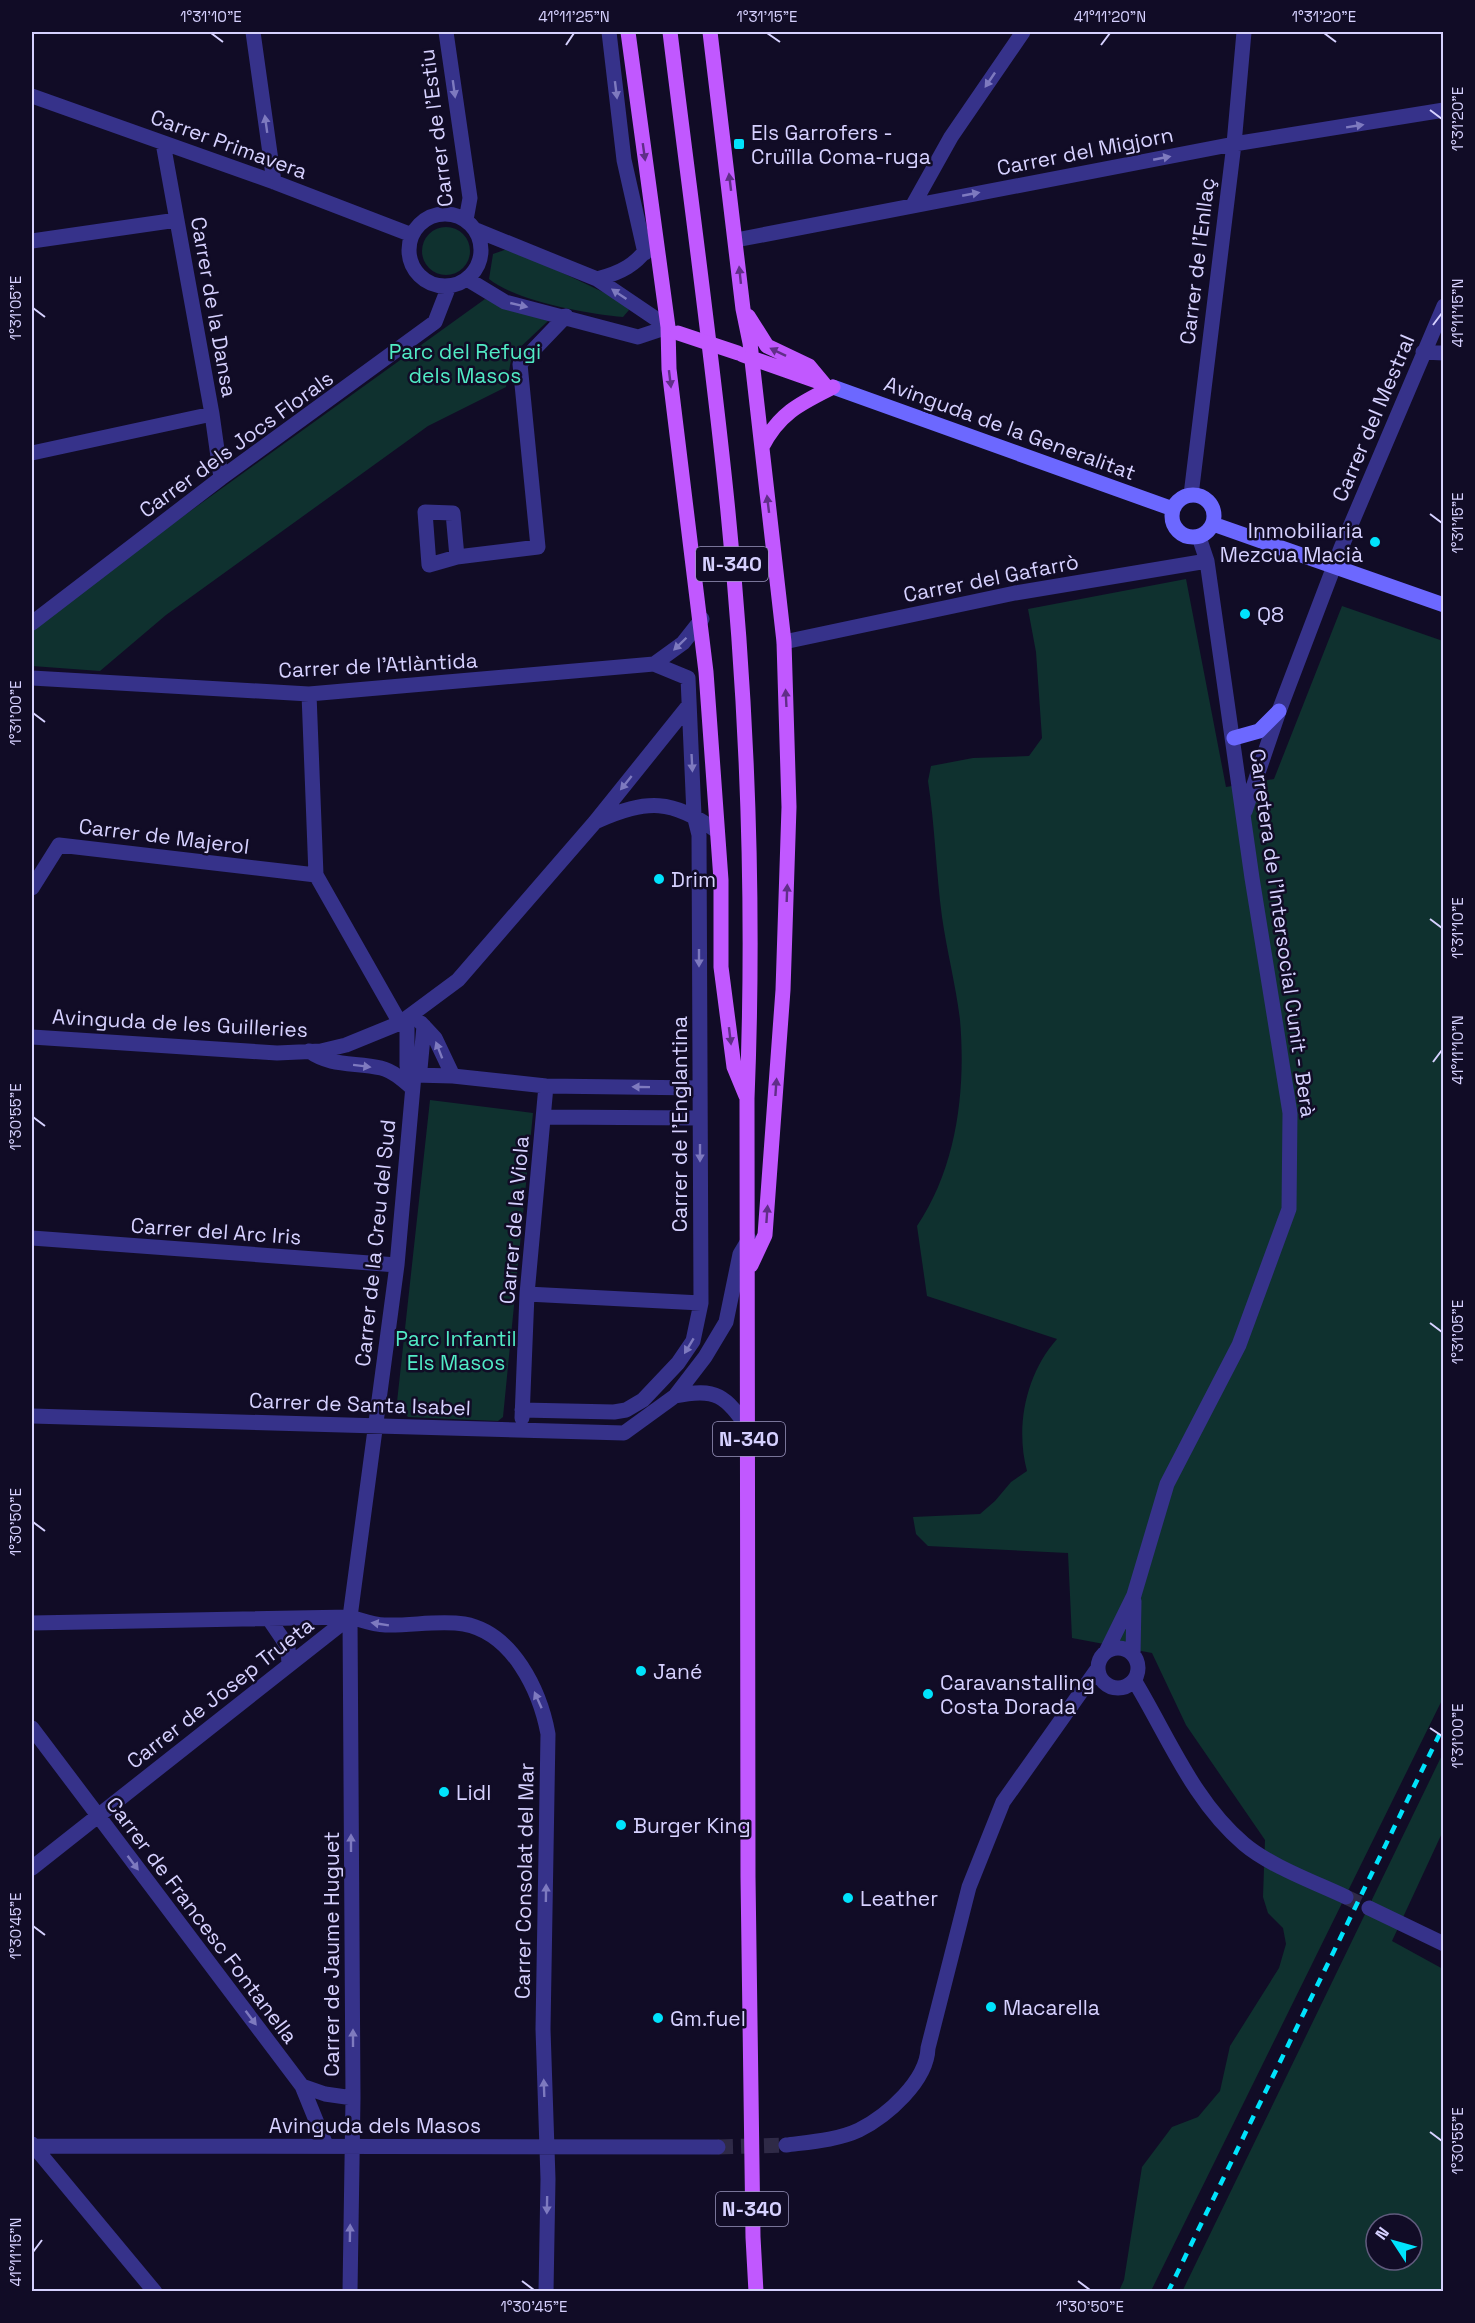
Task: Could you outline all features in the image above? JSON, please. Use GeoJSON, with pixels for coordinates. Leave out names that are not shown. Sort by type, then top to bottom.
{"type":"FeatureCollection","features":[{"type":"Feature","properties":{"kind":"main road"},"geometry":{"type":"LineString","coordinates":[[628,32],[655,236],[673,330],[669,369],[702,619],[706,672],[721,880],[721,967],[734,1067],[747,1099]]}},
{"type":"Feature","properties":{"kind":"main road","name":"N-340"},"geometry":{"type":"LineString","coordinates":[[670,32],[727,502],[742,692],[751,1010],[747,1099],[749,1926],[753,2237],[756,2292]]}},
{"type":"Feature","properties":{"kind":"main road"},"geometry":{"type":"LineString","coordinates":[[710,32],[736,240],[745,355],[762,447],[784,642],[789,807],[783,990],[765,1235],[749,1269]]}},
{"type":"Feature","properties":{"kind":"main road"},"geometry":{"type":"LineString","coordinates":[[743,309],[767,346],[809,366],[829,385]]}},
{"type":"Feature","properties":{"kind":"main road"},"geometry":{"type":"LineString","coordinates":[[673,330],[829,385]]}},
{"type":"Feature","properties":{"kind":"main road"},"geometry":{"type":"LineString","coordinates":[[762,447],[770,431],[784,415],[829,385]]}},
{"type":"Feature","properties":{"kind":"street"},"geometry":{"type":"LineString","coordinates":[[253,32],[273,182]]}},
{"type":"Feature","properties":{"kind":"street","name":"Carrer de l'Estiu"},"geometry":{"type":"LineString","coordinates":[[446,32],[470,198],[471,225]]}},
{"type":"Feature","properties":{"kind":"street"},"geometry":{"type":"LineString","coordinates":[[609,32],[624,160],[645,253]]}},
{"type":"Feature","properties":{"kind":"street"},"geometry":{"type":"LineString","coordinates":[[913,205],[951,137],[1023,32]]}},
{"type":"Feature","properties":{"kind":"street","name":"Carrer de l'Enllaç"},"geometry":{"type":"LineString","coordinates":[[1191,495],[1234,144],[1244,32]]}},
{"type":"Feature","properties":{"kind":"street","name":"Carrer Primavera"},"geometry":{"type":"LineString","coordinates":[[32,96],[273,182],[412,235]]}},
{"type":"Feature","properties":{"kind":"street","name":"Carrer del Migjorn"},"geometry":{"type":"LineString","coordinates":[[736,240],[1234,144],[1443,110]]}},
{"type":"Feature","properties":{"kind":"street","name":"Carrer de la Dansa"},"geometry":{"type":"LineString","coordinates":[[163,143],[212,414],[221,478]]}},
{"type":"Feature","properties":{"kind":"street"},"geometry":{"type":"LineString","coordinates":[[471,225],[481,242],[481,257],[476,269],[467,279],[449,286],[428,282],[418,274],[411,263],[408,251],[412,235],[423,221],[432,216],[453,214],[471,225],[597,279],[673,330]]}},
{"type":"Feature","properties":{"kind":"street"},"geometry":{"type":"LineString","coordinates":[[32,241],[177,220]]}},
{"type":"Feature","properties":{"kind":"street"},"geometry":{"type":"LineString","coordinates":[[597,279],[620,273],[645,253],[655,236]]}},
{"type":"Feature","properties":{"kind":"street"},"geometry":{"type":"LineString","coordinates":[[467,279],[505,302],[566,316],[638,337],[673,330]]}},
{"type":"Feature","properties":{"kind":"street","name":"Carrer dels Jocs Florals"},"geometry":{"type":"LineString","coordinates":[[32,623],[221,478],[435,322],[449,286]]}},
{"type":"Feature","properties":{"kind":"street","name":"Carrer del Mestral"},"geometry":{"type":"LineString","coordinates":[[1244,816],[1279,711],[1335,566],[1443,306]]}},
{"type":"Feature","properties":{"kind":"street"},"geometry":{"type":"LineString","coordinates":[[457,557],[538,547],[519,364],[566,316]]}},
{"type":"Feature","properties":{"kind":"street"},"geometry":{"type":"LineString","coordinates":[[1424,352],[1443,353]]}},
{"type":"Feature","properties":{"kind":"street","name":"Avinguda de la Generalitat"},"geometry":{"type":"LineString","coordinates":[[829,385],[1173,509]]}},
{"type":"Feature","properties":{"kind":"street"},"geometry":{"type":"LineString","coordinates":[[32,453],[212,414]]}},
{"type":"Feature","properties":{"kind":"street"},"geometry":{"type":"LineString","coordinates":[[1191,495],[1205,499],[1210,504],[1214,517],[1213,524],[1198,537],[1188,537],[1178,531],[1173,524],[1173,509],[1183,498],[1191,495]]}},
{"type":"Feature","properties":{"kind":"street"},"geometry":{"type":"LineString","coordinates":[[1213,524],[1443,605]]}},
{"type":"Feature","properties":{"kind":"street","name":"Carretera de l'Intersocial Cunit - Berà"},"geometry":{"type":"LineString","coordinates":[[1106,1652],[1134,1595],[1167,1484],[1239,1345],[1289,1209],[1290,1113],[1207,561],[1198,537]]}},
{"type":"Feature","properties":{"kind":"street","name":"Carrer del Gafarrò"},"geometry":{"type":"LineString","coordinates":[[784,642],[1014,593],[1207,561]]}},
{"type":"Feature","properties":{"kind":"street"},"geometry":{"type":"LineString","coordinates":[[654,664],[682,643],[702,619]]}},
{"type":"Feature","properties":{"kind":"street","name":"Carrer de l'Atlàntida"},"geometry":{"type":"LineString","coordinates":[[32,678],[309,694],[654,664],[688,678]]}},
{"type":"Feature","properties":{"kind":"street"},"geometry":{"type":"LineString","coordinates":[[688,678],[706,672]]}},
{"type":"Feature","properties":{"kind":"street","name":"Carrer de l'Englantina"},"geometry":{"type":"LineString","coordinates":[[522,1410],[614,1412],[626,1410],[643,1400],[666,1377],[693,1341],[701,1303],[699,835],[694,815],[688,678]]}},
{"type":"Feature","properties":{"kind":"street"},"geometry":{"type":"LineString","coordinates":[[309,694],[316,875],[406,1018],[424,1026],[435,1038],[453,1076]]}},
{"type":"Feature","properties":{"kind":"street","name":"Avinguda de les Guilleries"},"geometry":{"type":"LineString","coordinates":[[32,1037],[277,1053],[346,1045],[406,1018],[458,980],[595,822],[689,705]]}},
{"type":"Feature","properties":{"kind":"street"},"geometry":{"type":"LineString","coordinates":[[1234,738],[1259,730],[1279,711]]}},
{"type":"Feature","properties":{"kind":"street","name":"Avinguda de les Guilleries"},"geometry":{"type":"LineString","coordinates":[[595,822],[625,809],[650,805],[677,807],[694,815],[717,831]]}},
{"type":"Feature","properties":{"kind":"street","name":"Carrer de Majerol"},"geometry":{"type":"LineString","coordinates":[[32,888],[59,845],[316,875]]}},
{"type":"Feature","properties":{"kind":"street","name":"Carrer de la Creu del Sud"},"geometry":{"type":"LineString","coordinates":[[406,1018],[407,1066],[413,1082]]}},
{"type":"Feature","properties":{"kind":"street","name":"Carrer de la Creu del Sud"},"geometry":{"type":"LineString","coordinates":[[350,1617],[397,1265],[413,1082],[420,1069],[424,1026]]}},
{"type":"Feature","properties":{"kind":"street"},"geometry":{"type":"LineString","coordinates":[[309,1051],[322,1061],[382,1068],[413,1082],[453,1076],[546,1086],[699,1088]]}},
{"type":"Feature","properties":{"kind":"street","name":"Carrer de la Viola"},"geometry":{"type":"LineString","coordinates":[[522,1430],[527,1294],[546,1086]]}},
{"type":"Feature","properties":{"kind":"street"},"geometry":{"type":"LineString","coordinates":[[544,1117],[700,1118]]}},
{"type":"Feature","properties":{"kind":"street","name":"Carrer del Arc Iris"},"geometry":{"type":"LineString","coordinates":[[32,1238],[397,1265]]}},
{"type":"Feature","properties":{"kind":"street","name":"Carrer de Santa Isabel"},"geometry":{"type":"LineString","coordinates":[[32,1416],[624,1433],[675,1396],[705,1357],[726,1322],[740,1254],[749,1239]]}},
{"type":"Feature","properties":{"kind":"street"},"geometry":{"type":"LineString","coordinates":[[527,1294],[701,1303]]}},
{"type":"Feature","properties":{"kind":"street"},"geometry":{"type":"LineString","coordinates":[[675,1396],[695,1392],[715,1395],[729,1402],[749,1429]]}},
{"type":"Feature","properties":{"kind":"street","name":"Carretera de l'Intersocial Cunit - Berà"},"geometry":{"type":"LineString","coordinates":[[1132,1654],[1134,1595]]}},
{"type":"Feature","properties":{"kind":"street","name":"Carrer Consolat del Mar"},"geometry":{"type":"LineString","coordinates":[[32,1623],[350,1617],[383,1625],[464,1624],[501,1641],[527,1674],[544,1712],[548,1734],[543,2029],[546,2292]]}},
{"type":"Feature","properties":{"kind":"street","name":"Carrer de Josep Trueta"},"geometry":{"type":"LineString","coordinates":[[32,1868],[350,1617]]}},
{"type":"Feature","properties":{"kind":"street","name":"Carrer de Jaume Huguet"},"geometry":{"type":"LineString","coordinates":[[350,1617],[353,2098],[350,2292]]}},
{"type":"Feature","properties":{"kind":"street"},"geometry":{"type":"LineString","coordinates":[[269,1619],[288,1647],[289,1665]]}},
{"type":"Feature","properties":{"kind":"street"},"geometry":{"type":"LineString","coordinates":[[786,2145],[858,2131],[882,2115],[904,2094],[918,2060],[928,2048],[969,1887],[1003,1802],[1074,1703],[1106,1652],[1117,1648],[1132,1654],[1138,1664],[1134,1680],[1182,1767],[1209,1807],[1245,1845],[1289,1870],[1346,1897]]}},
{"type":"Feature","properties":{"kind":"street"},"geometry":{"type":"LineString","coordinates":[[1098,1668],[1106,1684],[1118,1688],[1134,1680]]}},
{"type":"Feature","properties":{"kind":"street"},"geometry":{"type":"LineString","coordinates":[[1074,1703],[1106,1684]]}},
{"type":"Feature","properties":{"kind":"street","name":"Carrer de Francesc Fontanella"},"geometry":{"type":"LineString","coordinates":[[32,1728],[302,2086],[326,2145]]}},
{"type":"Feature","properties":{"kind":"street"},"geometry":{"type":"LineString","coordinates":[[1369,1908],[1443,1944]]}},
{"type":"Feature","properties":{"kind":"street"},"geometry":{"type":"LineString","coordinates":[[302,2086],[325,2094],[353,2098]]}},
{"type":"Feature","properties":{"kind":"street"},"geometry":{"type":"LineString","coordinates":[[32,2145],[155,2292]]}},
{"type":"Feature","properties":{"kind":"street","name":"Avinguda dels Masos"},"geometry":{"type":"LineString","coordinates":[[32,2145],[718,2147]]}},
{"type":"Feature","properties":{"kind":"green space"},"geometry":{"type":"Polygon","coordinates":[[[441,227],[451,227],[466,237],[470,251],[469,260],[460,271],[451,275],[441,275],[426,265],[422,256],[422,246],[432,231],[441,227]]]}},
{"type":"Feature","properties":{"kind":"green space"},"geometry":{"type":"Polygon","coordinates":[[[510,248],[622,301],[629,310],[623,317],[591,313],[534,300],[501,287],[489,279],[493,254],[510,248]]]}},
{"type":"Feature","properties":{"kind":"green space","name":"Parc del Refugi dels Masos"},"geometry":{"type":"Polygon","coordinates":[[[485,299],[548,321],[512,355],[506,387],[428,426],[166,615],[100,671],[32,666],[32,625],[485,299]]]}},
{"type":"Feature","properties":{"kind":"green space"},"geometry":{"type":"Polygon","coordinates":[[[1186,579],[1226,787],[1274,779],[1342,606],[1443,641],[1443,1698],[1151,2291],[1119,2291],[1124,2280],[1142,2167],[1172,2127],[1198,2117],[1220,2091],[1230,2046],[1279,1968],[1286,1944],[1283,1928],[1268,1913],[1263,1897],[1265,1840],[1186,1725],[1152,1653],[1072,1638],[1068,1553],[928,1546],[916,1534],[913,1517],[980,1514],[1011,1482],[1027,1471],[1022,1436],[1026,1401],[1038,1368],[1057,1339],[927,1296],[917,1226],[931,1203],[950,1153],[960,1100],[962,1047],[958,1007],[942,917],[928,781],[931,766],[973,758],[1029,756],[1042,738],[1036,652],[1028,609],[1186,579]]]}},
{"type":"Feature","properties":{"kind":"green space","name":"Parc Infantil Els Masos"},"geometry":{"type":"Polygon","coordinates":[[[430,1100],[533,1113],[503,1417],[498,1421],[408,1417],[397,1402],[430,1100]]]}},
{"type":"Feature","properties":{"kind":"green space"},"geometry":{"type":"Polygon","coordinates":[[[1443,1753],[1443,1831],[1392,1941],[1443,1969],[1443,2291],[1182,2292],[1443,1753]]]}},
{"type":"Feature","properties":{"kind":"tunnel"},"geometry":{"type":"LineString","coordinates":[[1346,1897],[1369,1908]]}},
{"type":"Feature","properties":{"kind":"tunnel"},"geometry":{"type":"LineString","coordinates":[[718,2147],[786,2145]]}},
{"type":"Feature","properties":{"kind":"railway"},"geometry":{"type":"LineString","coordinates":[[1168,2292],[1444,1725]]}},
{"type":"Feature","properties":{"kind":"place","name":"Els Garrofers - Cruïlla Coma-ruga"},"geometry":{"type":"Point","coordinates":[739,144]}},
{"type":"Feature","properties":{"kind":"place","name":"Inmobiliaria Mezcua Macià"},"geometry":{"type":"Point","coordinates":[1375,542]}},
{"type":"Feature","properties":{"kind":"place","name":"Q8"},"geometry":{"type":"Point","coordinates":[1245,614]}},
{"type":"Feature","properties":{"kind":"place","name":"Drim"},"geometry":{"type":"Point","coordinates":[659,879]}},
{"type":"Feature","properties":{"kind":"place","name":"Jané"},"geometry":{"type":"Point","coordinates":[641,1671]}},
{"type":"Feature","properties":{"kind":"place","name":"Caravanstalling Costa Dorada"},"geometry":{"type":"Point","coordinates":[928,1694]}},
{"type":"Feature","properties":{"kind":"place","name":"Lidl"},"geometry":{"type":"Point","coordinates":[444,1792]}},
{"type":"Feature","properties":{"kind":"place","name":"Burger King"},"geometry":{"type":"Point","coordinates":[621,1825]}},
{"type":"Feature","properties":{"kind":"place","name":"Leather"},"geometry":{"type":"Point","coordinates":[848,1898]}},
{"type":"Feature","properties":{"kind":"place","name":"Macarella"},"geometry":{"type":"Point","coordinates":[991,2007]}},
{"type":"Feature","properties":{"kind":"place","name":"Gm.fuel"},"geometry":{"type":"Point","coordinates":[658,2018]}}]}
